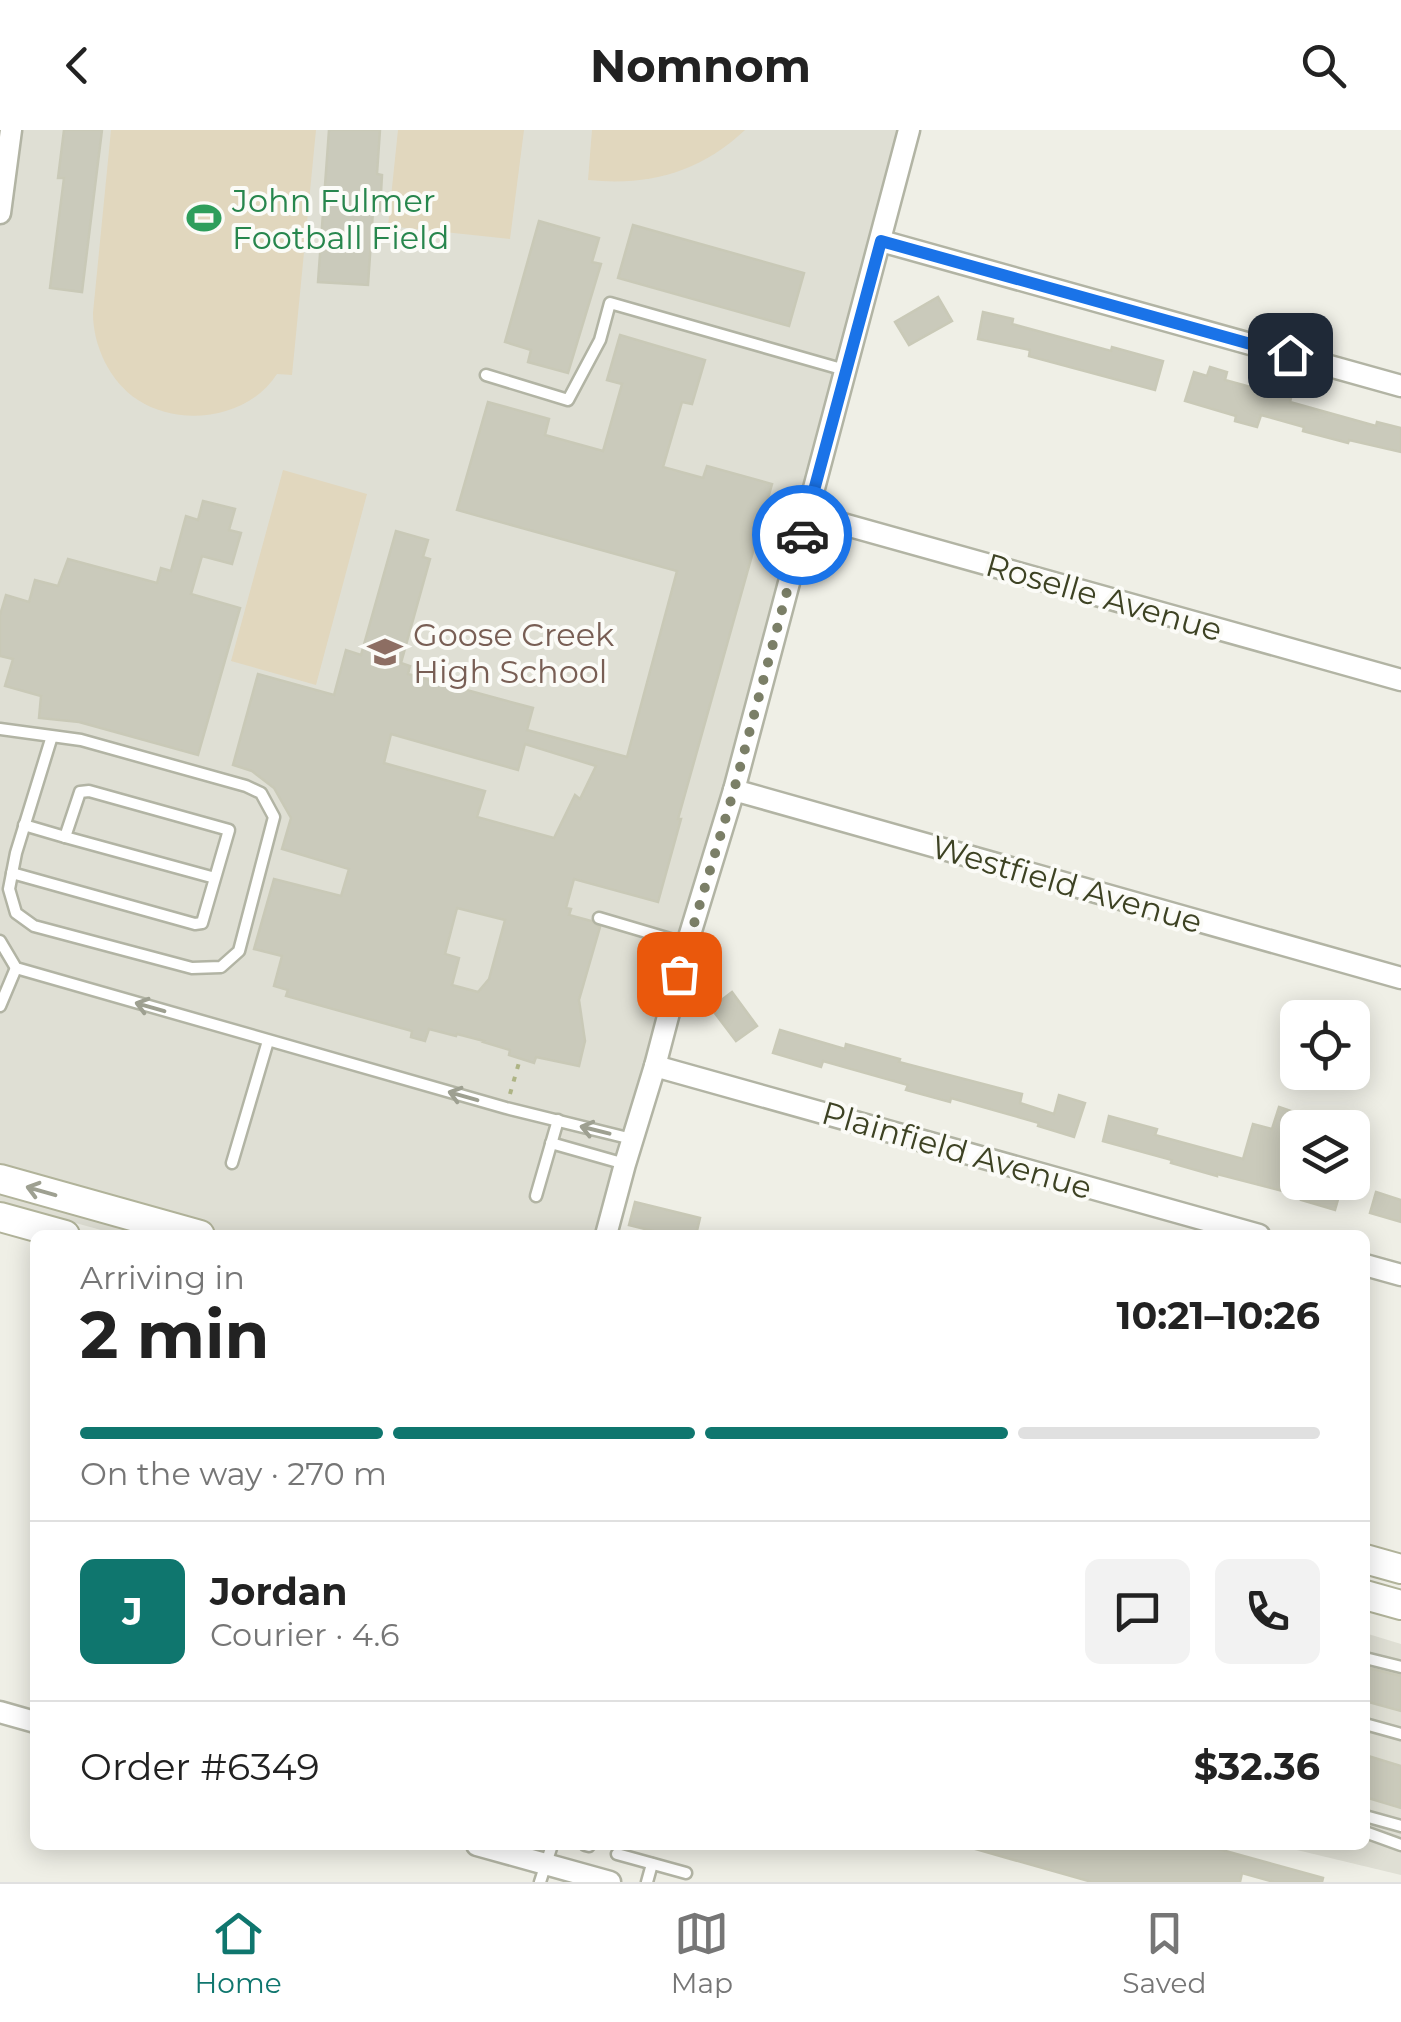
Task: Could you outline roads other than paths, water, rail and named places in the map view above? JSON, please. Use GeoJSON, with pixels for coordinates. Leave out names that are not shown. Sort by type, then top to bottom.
{"type":"FeatureCollection","features":[{"type":"Feature","properties":{"kind":"main road"},"geometry":{"type":"LineString","coordinates":[[0,1180],[182,1230]]}},
{"type":"Feature","properties":{"kind":"main road"},"geometry":{"type":"LineString","coordinates":[[0,1217],[47,1230]]}},
{"type":"Feature","properties":{"kind":"main road"},"geometry":{"type":"LineString","coordinates":[[1370,1560],[1401,1569]]}},
{"type":"Feature","properties":{"kind":"main road"},"geometry":{"type":"LineString","coordinates":[[1370,1600],[1401,1605]]}},
{"type":"Feature","properties":{"kind":"street"},"geometry":{"type":"LineString","coordinates":[[0,213],[11,130]]}},
{"type":"Feature","properties":{"kind":"street"},"geometry":{"type":"LineString","coordinates":[[607,1230],[734,790],[909,130]]}},
{"type":"Feature","properties":{"kind":"street"},"geometry":{"type":"LineString","coordinates":[[881,241],[1401,386]]}},
{"type":"Feature","properties":{"kind":"street","name":"Roselle Avenue"},"geometry":{"type":"LineString","coordinates":[[808,514],[1401,680]]}},
{"type":"Feature","properties":{"kind":"street","name":"Westfield Avenue"},"geometry":{"type":"LineString","coordinates":[[734,790],[1401,978]]}},
{"type":"Feature","properties":{"kind":"street","name":"Plainfield Avenue"},"geometry":{"type":"LineString","coordinates":[[655,1066],[1241,1230]]}},
{"type":"Feature","properties":{"kind":"street"},"geometry":{"type":"LineString","coordinates":[[1370,1266],[1401,1275]]}},
{"type":"Feature","properties":{"kind":"street"},"geometry":{"type":"LineString","coordinates":[[0,1712],[30,1721]]}},
{"type":"Feature","properties":{"kind":"street"},"geometry":{"type":"LineString","coordinates":[[495,1850],[610,1882]]}},
{"type":"Feature","properties":{"kind":"lane"},"geometry":{"type":"LineString","coordinates":[[486,375],[568,400],[600,340],[610,303],[846,370]]}},
{"type":"Feature","properties":{"kind":"lane"},"geometry":{"type":"LineString","coordinates":[[0,729],[52,736],[81,740],[261,793],[274,817],[239,952],[222,967],[192,968],[34,926],[16,912],[8,889],[52,736]]}},
{"type":"Feature","properties":{"kind":"lane"},"geometry":{"type":"LineString","coordinates":[[12,873],[202,923],[230,830],[90,791],[80,792],[65,837]]}},
{"type":"Feature","properties":{"kind":"lane"},"geometry":{"type":"LineString","coordinates":[[24,825],[216,878]]}},
{"type":"Feature","properties":{"kind":"lane"},"geometry":{"type":"LineString","coordinates":[[599,918],[687,944]]}},
{"type":"Feature","properties":{"kind":"lane"},"geometry":{"type":"LineString","coordinates":[[0,940],[16,968],[506,1108],[632,1139]]}},
{"type":"Feature","properties":{"kind":"lane"},"geometry":{"type":"LineString","coordinates":[[0,1006],[16,968]]}},
{"type":"Feature","properties":{"kind":"lane"},"geometry":{"type":"LineString","coordinates":[[232,1163],[268,1041]]}},
{"type":"Feature","properties":{"kind":"lane"},"geometry":{"type":"LineString","coordinates":[[536,1196],[558,1120]]}},
{"type":"Feature","properties":{"kind":"lane"},"geometry":{"type":"LineString","coordinates":[[551,1142],[624,1164]]}},
{"type":"Feature","properties":{"kind":"lane"},"geometry":{"type":"LineString","coordinates":[[1370,1659],[1401,1667]]}},
{"type":"Feature","properties":{"kind":"lane"},"geometry":{"type":"LineString","coordinates":[[1370,1725],[1401,1734]]}},
{"type":"Feature","properties":{"kind":"lane"},"geometry":{"type":"LineString","coordinates":[[1370,1817],[1401,1826]]}},
{"type":"Feature","properties":{"kind":"lane"},"geometry":{"type":"LineString","coordinates":[[1370,1834],[1401,1844]]}},
{"type":"Feature","properties":{"kind":"lane"},"geometry":{"type":"LineString","coordinates":[[616,1854],[686,1873]]}},
{"type":"Feature","properties":{"kind":"lane"},"geometry":{"type":"LineString","coordinates":[[647,1882],[652,1864]]}},
{"type":"Feature","properties":{"kind":"place","name":"John Fulmer Football Field"},"geometry":{"type":"Point","coordinates":[204,218]}},
{"type":"Feature","properties":{"kind":"place","name":"Goose Creek High School"},"geometry":{"type":"Point","coordinates":[385,652]}}]}
